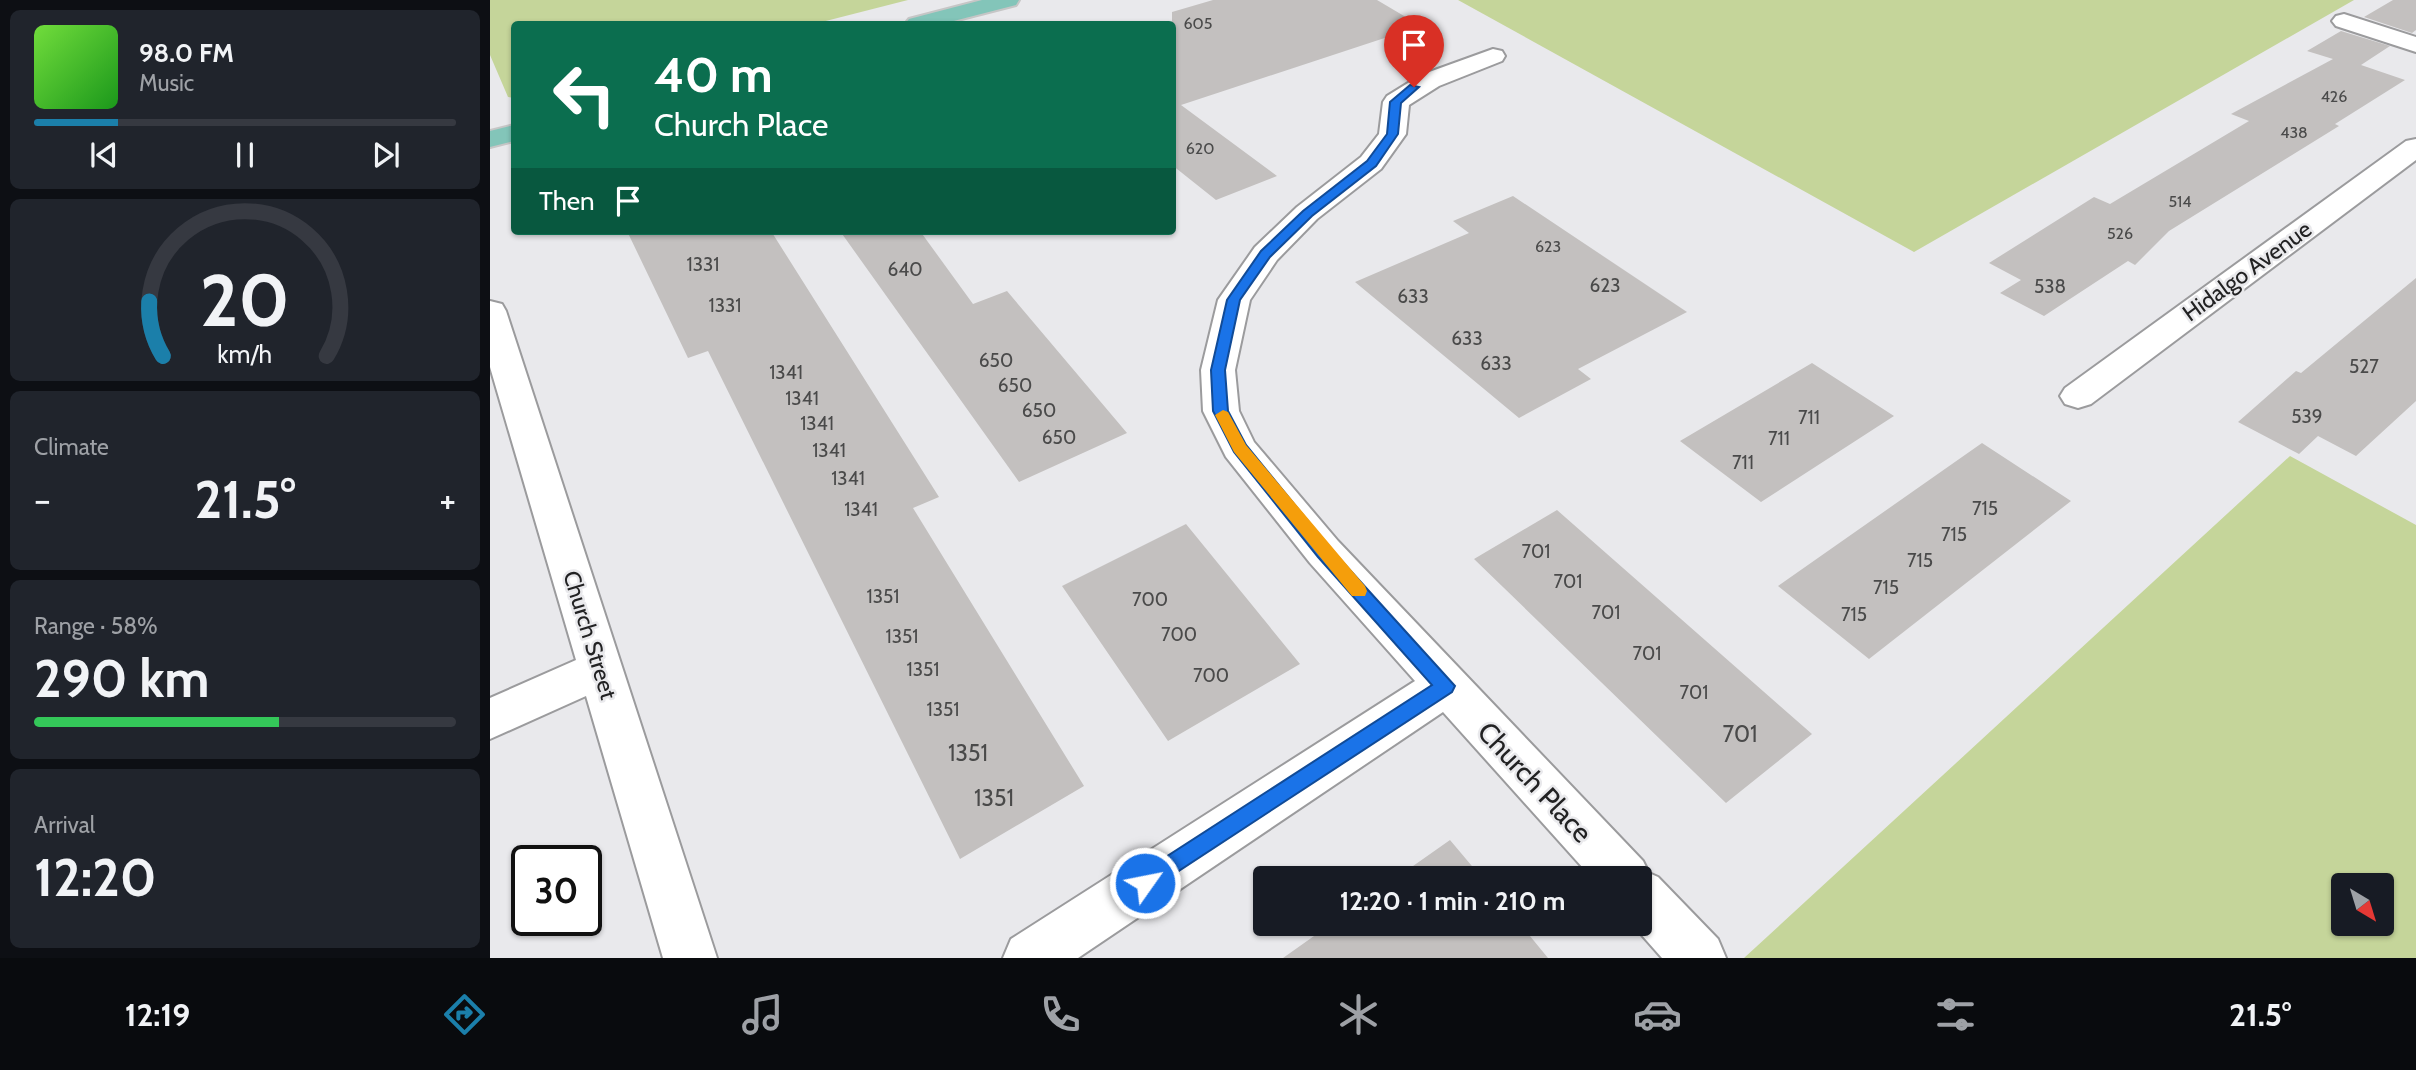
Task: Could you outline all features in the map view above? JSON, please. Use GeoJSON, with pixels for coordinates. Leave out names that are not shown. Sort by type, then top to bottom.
{"type":"FeatureCollection","features":[{"type":"Feature","properties":{"kind":"main road"},"geometry":{"type":"LineString","coordinates":[[928,21],[1008,0]]}},
{"type":"Feature","properties":{"kind":"main road"},"geometry":{"type":"LineString","coordinates":[[490,139],[511,134]]}},
{"type":"Feature","properties":{"kind":"street"},"geometry":{"type":"LineString","coordinates":[[2344,21],[2416,45]]}},
{"type":"Feature","properties":{"kind":"street","name":"Church Place"},"geometry":{"type":"LineString","coordinates":[[1493,57],[1438,75],[1414,87],[1396,102],[1392,134],[1371,163],[1307,213],[1266,254],[1234,300],[1218,370],[1221,411],[1239,448],[1324,552],[1614,866]]}},
{"type":"Feature","properties":{"kind":"street","name":"Hidalgo Avenue"},"geometry":{"type":"LineString","coordinates":[[2078,396],[2416,147]]}},
{"type":"Feature","properties":{"kind":"street","name":"Church Street"},"geometry":{"type":"LineString","coordinates":[[490,311],[690,958]]}},
{"type":"Feature","properties":{"kind":"street"},"geometry":{"type":"LineString","coordinates":[[490,719],[601,669]]}},
{"type":"Feature","properties":{"kind":"street"},"geometry":{"type":"LineString","coordinates":[[1030,958],[1445,686]]}},
{"type":"Feature","properties":{"kind":"street"},"geometry":{"type":"LineString","coordinates":[[1652,908],[1699,958]]}},
{"type":"Feature","properties":{"kind":"green space"},"geometry":{"type":"Polygon","coordinates":[[[490,0],[908,0],[826,21],[511,21],[511,98],[508,97],[490,55],[490,0]]]}},
{"type":"Feature","properties":{"kind":"green space"},"geometry":{"type":"Polygon","coordinates":[[[1458,0],[2354,0],[1914,252],[1458,0]]]}},
{"type":"Feature","properties":{"kind":"green space"},"geometry":{"type":"Polygon","coordinates":[[[2290,456],[2416,525],[2416,958],[1744,958],[2290,456]]]}},
{"type":"Feature","properties":{"kind":"building"},"geometry":{"type":"Polygon","coordinates":[[[1213,0],[1377,0],[1421,26],[1181,105],[1277,176],[1216,200],[1176,168],[1176,21],[1172,21],[1172,12],[1213,0]]]}},
{"type":"Feature","properties":{"kind":"building"},"geometry":{"type":"Polygon","coordinates":[[[2393,0],[2416,0],[2416,30],[2412,33],[2364,17],[2393,0]]]}},
{"type":"Feature","properties":{"kind":"building"},"geometry":{"type":"Polygon","coordinates":[[[2341,31],[2390,46],[2361,65],[2405,80],[2335,124],[2339,126],[2169,231],[2135,265],[2128,261],[2044,316],[2000,293],[2021,280],[1989,263],[2094,197],[2110,204],[2249,121],[2231,114],[2333,59],[2307,51],[2341,31]]]}},
{"type":"Feature","properties":{"kind":"building"},"geometry":{"type":"Polygon","coordinates":[[[1513,196],[1687,312],[1578,369],[1591,379],[1519,418],[1355,282],[1469,233],[1453,221],[1513,196]]]}},
{"type":"Feature","properties":{"kind":"building"},"geometry":{"type":"Polygon","coordinates":[[[629,235],[774,235],[939,497],[913,508],[1084,786],[960,859],[708,351],[688,358],[629,235]]]}},
{"type":"Feature","properties":{"kind":"building"},"geometry":{"type":"Polygon","coordinates":[[[843,235],[923,235],[973,304],[1007,291],[1127,433],[1019,482],[843,235]]]}},
{"type":"Feature","properties":{"kind":"building"},"geometry":{"type":"Polygon","coordinates":[[[2416,278],[2416,401],[2356,456],[2318,436],[2299,454],[2238,422],[2296,371],[2301,373],[2416,278]]]}},
{"type":"Feature","properties":{"kind":"building"},"geometry":{"type":"Polygon","coordinates":[[[1812,363],[1894,416],[1761,502],[1680,441],[1812,363]]]}},
{"type":"Feature","properties":{"kind":"building"},"geometry":{"type":"Polygon","coordinates":[[[1982,443],[2071,501],[1869,659],[1778,586],[1982,443]]]}},
{"type":"Feature","properties":{"kind":"building"},"geometry":{"type":"Polygon","coordinates":[[[1557,510],[1812,734],[1726,803],[1474,559],[1557,510]]]}},
{"type":"Feature","properties":{"kind":"building"},"geometry":{"type":"Polygon","coordinates":[[[1186,524],[1300,664],[1168,741],[1062,586],[1186,524]]]}},
{"type":"Feature","properties":{"kind":"building"},"geometry":{"type":"Polygon","coordinates":[[[1450,840],[1472,866],[1413,866],[1450,840]]]}},
{"type":"Feature","properties":{"kind":"building"},"geometry":{"type":"Polygon","coordinates":[[[1314,936],[1530,936],[1548,958],[1283,958],[1314,936]]]}},
{"type":"Feature","properties":{"kind":"slow traffic"},"geometry":{"type":"LineString","coordinates":[[1223,415],[1239,448],[1359,591]]}},
{"type":"Feature","properties":{"kind":"route"},"geometry":{"type":"LineString","coordinates":[[1145,883],[1445,686],[1324,552],[1239,448],[1221,411],[1218,370],[1234,300],[1266,254],[1307,213],[1371,163],[1392,134],[1396,102],[1414,87]]}}]}
